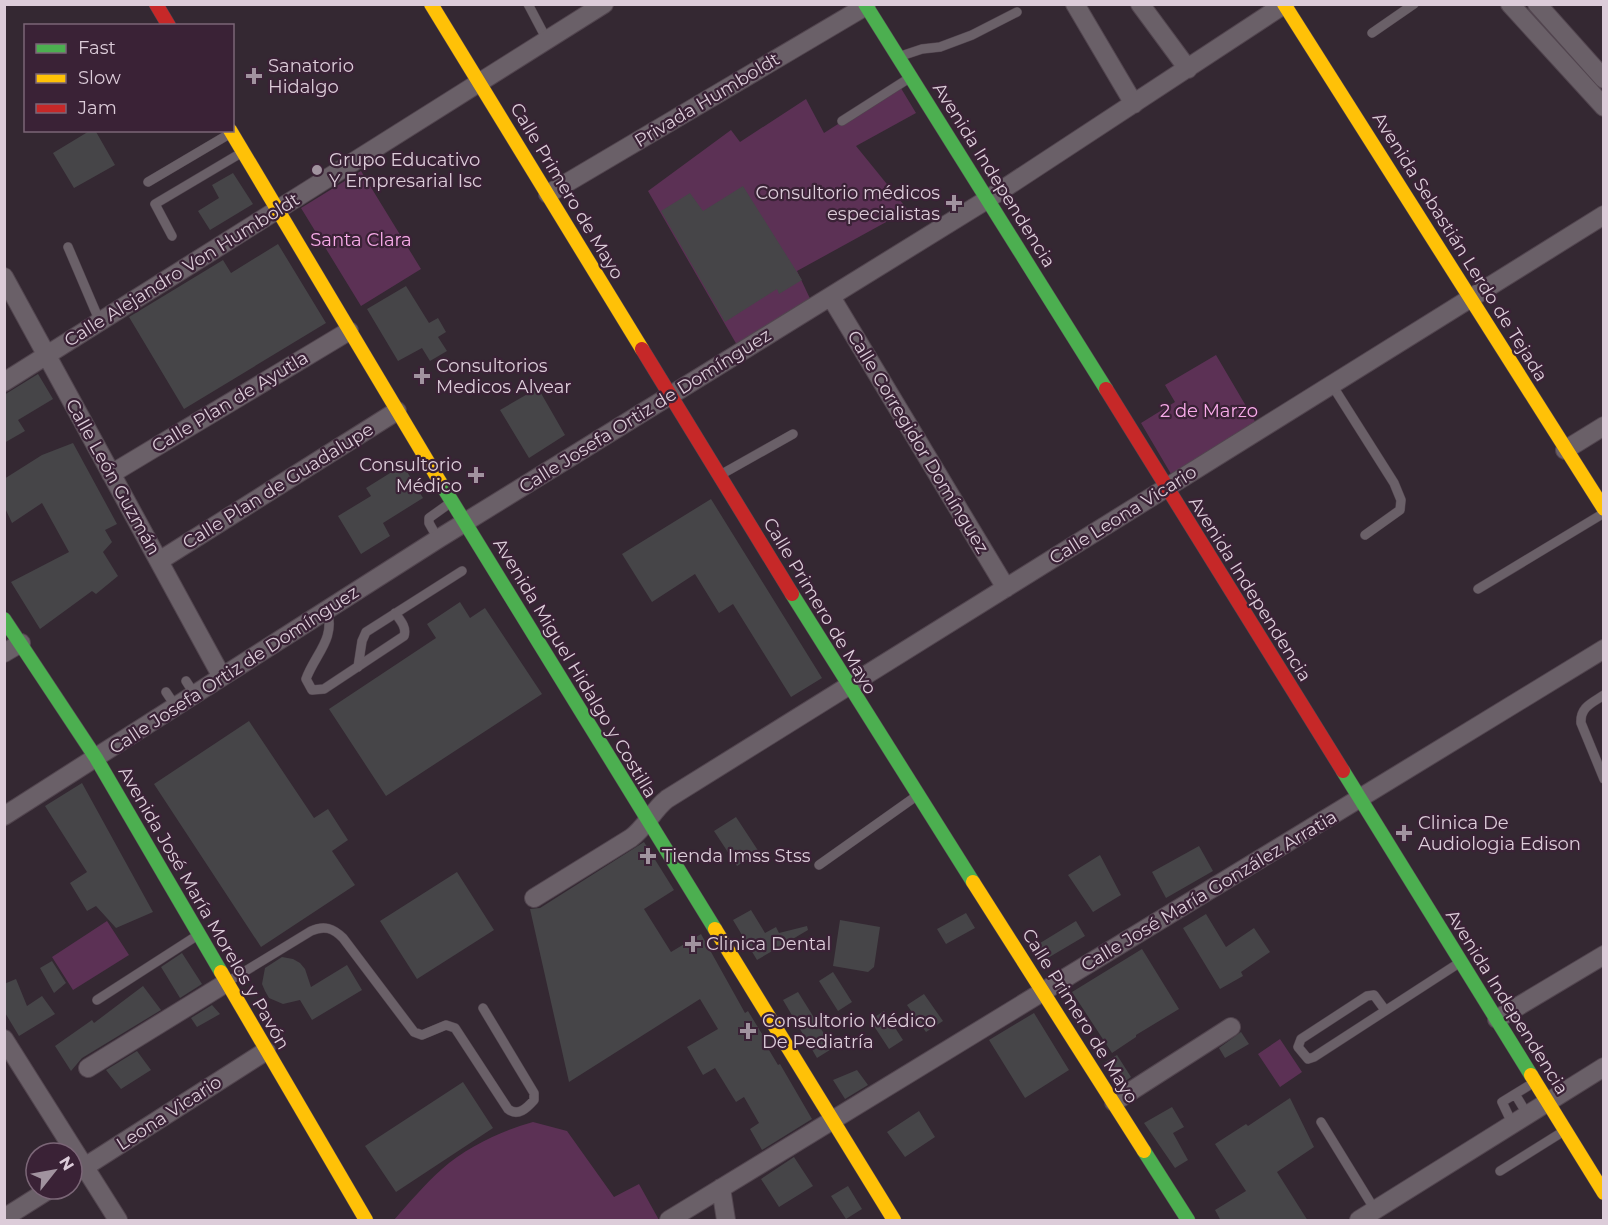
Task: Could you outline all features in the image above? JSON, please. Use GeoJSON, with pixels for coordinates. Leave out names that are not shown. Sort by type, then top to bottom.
{"type":"FeatureCollection","features":[{"type":"Feature","properties":{"kind":"main road"},"geometry":{"type":"LineString","coordinates":[[156,4],[168,24]]}},
{"type":"Feature","properties":{"kind":"main road","name":"Calle Primero de Mayo"},"geometry":{"type":"LineString","coordinates":[[431,4],[848,686],[1188,1221]]}},
{"type":"Feature","properties":{"kind":"main road","name":"Avenida Independencia"},"geometry":{"type":"LineString","coordinates":[[866,5],[1461,962],[1504,1015],[1535,1082],[1604,1192]]}},
{"type":"Feature","properties":{"kind":"main road","name":"Avenida Sebastián Lerdo de Tejada"},"geometry":{"type":"LineString","coordinates":[[1284,5],[1604,511]]}},
{"type":"Feature","properties":{"kind":"main road","name":"Avenida Miguel Hidalgo y Costilla"},"geometry":{"type":"LineString","coordinates":[[231,132],[397,411],[894,1221]]}},
{"type":"Feature","properties":{"kind":"main road","name":"Avenida José María Morelos y Pavón"},"geometry":{"type":"LineString","coordinates":[[4,619],[96,758],[366,1221]]}},
{"type":"Feature","properties":{"kind":"street","name":"Calle Alejandro Von Humboldt"},"geometry":{"type":"LineString","coordinates":[[4,382],[604,4]]}},
{"type":"Feature","properties":{"kind":"street"},"geometry":{"type":"LineString","coordinates":[[1075,4],[1134,104]]}},
{"type":"Feature","properties":{"kind":"street"},"geometry":{"type":"LineString","coordinates":[[1140,4],[1188,69]]}},
{"type":"Feature","properties":{"kind":"street"},"geometry":{"type":"LineString","coordinates":[[1510,4],[1604,107]]}},
{"type":"Feature","properties":{"kind":"street"},"geometry":{"type":"LineString","coordinates":[[1537,4],[1604,79]]}},
{"type":"Feature","properties":{"kind":"street","name":"Privada Humboldt"},"geometry":{"type":"LineString","coordinates":[[548,194],[866,5]]}},
{"type":"Feature","properties":{"kind":"street","name":"Calle Josefa Ortiz de Domínguez"},"geometry":{"type":"LineString","coordinates":[[4,816],[96,758],[171,699],[190,688],[222,677],[465,522],[988,199],[1284,5]]}},
{"type":"Feature","properties":{"kind":"street","name":"Calle Leona Vicario"},"geometry":{"type":"LineString","coordinates":[[534,898],[632,838],[648,823],[667,799],[1604,215]]}},
{"type":"Feature","properties":{"kind":"street","name":"Calle León Guzmán"},"geometry":{"type":"LineString","coordinates":[[4,277],[222,677]]}},
{"type":"Feature","properties":{"kind":"street","name":"Calle Corregidor Domínguez"},"geometry":{"type":"LineString","coordinates":[[831,297],[1006,588]]}},
{"type":"Feature","properties":{"kind":"street","name":"Calle Plan de Ayutla"},"geometry":{"type":"LineString","coordinates":[[111,474],[349,331]]}},
{"type":"Feature","properties":{"kind":"street","name":"Calle Plan de Guadalupe"},"geometry":{"type":"LineString","coordinates":[[159,561],[397,411]]}},
{"type":"Feature","properties":{"kind":"street"},"geometry":{"type":"LineString","coordinates":[[1565,450],[1604,426]]}},
{"type":"Feature","properties":{"kind":"street"},"geometry":{"type":"LineString","coordinates":[[4,653],[21,643]]}},
{"type":"Feature","properties":{"kind":"street","name":"Calle José María González Arratia"},"geometry":{"type":"LineString","coordinates":[[669,1221],[1604,649]]}},
{"type":"Feature","properties":{"kind":"street"},"geometry":{"type":"LineString","coordinates":[[1504,1015],[1604,955]]}},
{"type":"Feature","properties":{"kind":"street"},"geometry":{"type":"LineString","coordinates":[[88,1068],[226,982]]}},
{"type":"Feature","properties":{"kind":"street"},"geometry":{"type":"LineString","coordinates":[[1114,1102],[1231,1027]]}},
{"type":"Feature","properties":{"kind":"street"},"geometry":{"type":"LineString","coordinates":[[4,1039],[61,1141]]}},
{"type":"Feature","properties":{"kind":"street","name":"Leona Vicario"},"geometry":{"type":"LineString","coordinates":[[84,1167],[266,1051]]}},
{"type":"Feature","properties":{"kind":"street"},"geometry":{"type":"LineString","coordinates":[[1364,1218],[1604,1067]]}},
{"type":"Feature","properties":{"kind":"street"},"geometry":{"type":"LineString","coordinates":[[84,1178],[118,1221]]}},
{"type":"Feature","properties":{"kind":"street"},"geometry":{"type":"LineString","coordinates":[[721,1188],[726,1221]]}},
{"type":"Feature","properties":{"kind":"street"},"geometry":{"type":"LineString","coordinates":[[4,1218],[31,1201]]}},
{"type":"Feature","properties":{"kind":"lane"},"geometry":{"type":"LineString","coordinates":[[1372,33],[1414,4]]}},
{"type":"Feature","properties":{"kind":"lane"},"geometry":{"type":"LineString","coordinates":[[531,6],[547,40]]}},
{"type":"Feature","properties":{"kind":"lane"},"geometry":{"type":"LineString","coordinates":[[899,57],[972,35],[1017,12]]}},
{"type":"Feature","properties":{"kind":"lane"},"geometry":{"type":"LineString","coordinates":[[842,121],[911,77]]}},
{"type":"Feature","properties":{"kind":"lane"},"geometry":{"type":"LineString","coordinates":[[148,182],[231,132]]}},
{"type":"Feature","properties":{"kind":"lane"},"geometry":{"type":"LineString","coordinates":[[172,236],[155,204],[243,152]]}},
{"type":"Feature","properties":{"kind":"lane"},"geometry":{"type":"LineString","coordinates":[[68,248],[100,322]]}},
{"type":"Feature","properties":{"kind":"lane"},"geometry":{"type":"LineString","coordinates":[[1332,385],[1394,483],[1401,500],[1400,510],[1365,535]]}},
{"type":"Feature","properties":{"kind":"lane"},"geometry":{"type":"LineString","coordinates":[[720,476],[793,434]]}},
{"type":"Feature","properties":{"kind":"lane"},"geometry":{"type":"LineString","coordinates":[[438,539],[429,523],[429,518],[452,501]]}},
{"type":"Feature","properties":{"kind":"lane"},"geometry":{"type":"LineString","coordinates":[[1478,589],[1604,511]]}},
{"type":"Feature","properties":{"kind":"lane"},"geometry":{"type":"LineString","coordinates":[[358,667],[362,641],[366,632],[462,571]]}},
{"type":"Feature","properties":{"kind":"lane"},"geometry":{"type":"LineString","coordinates":[[327,610],[330,631],[306,680],[312,690],[321,690],[404,636],[406,631],[395,613]]}},
{"type":"Feature","properties":{"kind":"lane"},"geometry":{"type":"LineString","coordinates":[[1603,777],[1581,723],[1580,715],[1586,706],[1604,695]]}},
{"type":"Feature","properties":{"kind":"lane"},"geometry":{"type":"LineString","coordinates":[[819,865],[917,795]]}},
{"type":"Feature","properties":{"kind":"lane"},"geometry":{"type":"LineString","coordinates":[[226,982],[311,931],[318,928],[330,928],[343,938],[414,1032],[422,1035],[442,1026],[455,1028],[508,1109],[512,1112],[520,1112],[534,1100],[534,1093],[483,1008]]}},
{"type":"Feature","properties":{"kind":"lane"},"geometry":{"type":"LineString","coordinates":[[97,1000],[198,934]]}},
{"type":"Feature","properties":{"kind":"lane"},"geometry":{"type":"LineString","coordinates":[[1385,1010],[1374,995],[1367,996],[1301,1039],[1298,1047],[1304,1057],[1311,1059],[1461,962]]}},
{"type":"Feature","properties":{"kind":"lane"},"geometry":{"type":"LineString","coordinates":[[1520,1119],[1502,1103],[1535,1082]]}},
{"type":"Feature","properties":{"kind":"lane"},"geometry":{"type":"LineString","coordinates":[[1515,1094],[1520,1119]]}},
{"type":"Feature","properties":{"kind":"lane"},"geometry":{"type":"LineString","coordinates":[[1321,1122],[1364,1218]]}},
{"type":"Feature","properties":{"kind":"lane"},"geometry":{"type":"LineString","coordinates":[[1500,1171],[1565,1131]]}},
{"type":"Feature","properties":{"kind":"green space"},"geometry":{"type":"Polygon","coordinates":[[[899,85],[916,113],[856,146],[908,210],[797,271],[814,307],[741,352],[648,191],[731,130],[740,142],[806,99],[824,133],[899,85]]]}},
{"type":"Feature","properties":{"kind":"green space","name":"Santa Clara"},"geometry":{"type":"Polygon","coordinates":[[[361,171],[421,269],[361,306],[301,208],[361,171]]]}},
{"type":"Feature","properties":{"kind":"green space","name":"2 de Marzo"},"geometry":{"type":"Polygon","coordinates":[[[1216,355],[1256,423],[1171,474],[1141,423],[1175,402],[1165,385],[1216,355]]]}},
{"type":"Feature","properties":{"kind":"green space"},"geometry":{"type":"Polygon","coordinates":[[[107,921],[129,955],[73,990],[52,957],[107,921]]]}},
{"type":"Feature","properties":{"kind":"green space"},"geometry":{"type":"Polygon","coordinates":[[[1280,1039],[1302,1072],[1280,1087],[1258,1054],[1280,1039]]]}},
{"type":"Feature","properties":{"kind":"green space"},"geometry":{"type":"Polygon","coordinates":[[[533,1122],[567,1131],[614,1197],[639,1184],[659,1220],[394,1220],[429,1181],[452,1161],[485,1141],[533,1122]]]}},
{"type":"Feature","properties":{"kind":"building"},"geometry":{"type":"Polygon","coordinates":[[[88,132],[96,132],[115,165],[74,188],[53,153],[88,132]]]}},
{"type":"Feature","properties":{"kind":"building"},"geometry":{"type":"Polygon","coordinates":[[[233,173],[253,204],[210,230],[198,211],[219,198],[212,185],[233,173]]]}},
{"type":"Feature","properties":{"kind":"building"},"geometry":{"type":"Polygon","coordinates":[[[743,186],[802,280],[779,294],[777,289],[725,322],[661,211],[690,193],[703,211],[743,186]]]}},
{"type":"Feature","properties":{"kind":"building"},"geometry":{"type":"Polygon","coordinates":[[[278,244],[326,323],[184,409],[129,317],[223,260],[231,273],[278,244]]]}},
{"type":"Feature","properties":{"kind":"building"},"geometry":{"type":"Polygon","coordinates":[[[406,286],[429,323],[438,318],[446,332],[438,337],[447,351],[430,361],[422,348],[398,361],[367,309],[406,286]]]}},
{"type":"Feature","properties":{"kind":"building"},"geometry":{"type":"Polygon","coordinates":[[[38,374],[53,399],[18,420],[25,431],[4,443],[4,395],[38,374]]]}},
{"type":"Feature","properties":{"kind":"building"},"geometry":{"type":"Polygon","coordinates":[[[538,388],[565,435],[529,458],[500,410],[538,388]]]}},
{"type":"Feature","properties":{"kind":"building"},"geometry":{"type":"Polygon","coordinates":[[[73,443],[117,524],[105,530],[112,542],[103,552],[118,576],[96,594],[92,591],[40,629],[11,582],[69,552],[42,503],[12,523],[4,506],[4,479],[42,455],[73,443]]]}},
{"type":"Feature","properties":{"kind":"building"},"geometry":{"type":"Polygon","coordinates":[[[403,465],[423,498],[383,523],[390,536],[361,554],[338,516],[371,496],[366,488],[403,465]]]}},
{"type":"Feature","properties":{"kind":"building"},"geometry":{"type":"Polygon","coordinates":[[[711,499],[822,678],[791,697],[733,604],[719,613],[695,574],[652,602],[622,554],[711,499]]]}},
{"type":"Feature","properties":{"kind":"building"},"geometry":{"type":"Polygon","coordinates":[[[460,602],[470,618],[485,608],[542,694],[386,796],[329,709],[436,638],[427,624],[460,602]]]}},
{"type":"Feature","properties":{"kind":"building"},"geometry":{"type":"Polygon","coordinates":[[[249,721],[314,818],[328,809],[348,840],[332,851],[355,885],[261,947],[154,784],[249,721]]]}},
{"type":"Feature","properties":{"kind":"building"},"geometry":{"type":"Polygon","coordinates":[[[82,783],[153,912],[116,928],[96,906],[87,911],[70,883],[87,872],[45,806],[82,783]]]}},
{"type":"Feature","properties":{"kind":"building"},"geometry":{"type":"Polygon","coordinates":[[[736,817],[759,852],[737,866],[714,831],[736,817]]]}},
{"type":"Feature","properties":{"kind":"building"},"geometry":{"type":"Polygon","coordinates":[[[644,842],[674,890],[644,909],[671,952],[701,934],[745,1013],[748,1011],[765,1039],[763,1040],[812,1119],[762,1150],[750,1129],[759,1123],[744,1097],[736,1102],[715,1068],[703,1075],[687,1047],[718,1029],[700,999],[569,1082],[530,909],[540,908],[644,842]]]}},
{"type":"Feature","properties":{"kind":"building"},"geometry":{"type":"Polygon","coordinates":[[[1199,846],[1213,871],[1166,898],[1152,872],[1199,846]]]}},
{"type":"Feature","properties":{"kind":"building"},"geometry":{"type":"Polygon","coordinates":[[[1100,855],[1121,895],[1093,912],[1068,875],[1100,855]]]}},
{"type":"Feature","properties":{"kind":"building"},"geometry":{"type":"Polygon","coordinates":[[[457,872],[494,930],[417,979],[380,921],[457,872]]]}},
{"type":"Feature","properties":{"kind":"building"},"geometry":{"type":"Polygon","coordinates":[[[751,910],[765,933],[776,927],[779,933],[807,926],[808,930],[757,960],[733,920],[751,910]]]}},
{"type":"Feature","properties":{"kind":"building"},"geometry":{"type":"Polygon","coordinates":[[[966,913],[975,928],[946,944],[937,929],[966,913]]]}},
{"type":"Feature","properties":{"kind":"building"},"geometry":{"type":"Polygon","coordinates":[[[1206,914],[1226,947],[1254,928],[1270,952],[1241,972],[1243,976],[1220,989],[1183,928],[1206,914]]]}},
{"type":"Feature","properties":{"kind":"building"},"geometry":{"type":"Polygon","coordinates":[[[840,920],[880,927],[874,967],[868,972],[833,966],[840,920]]]}},
{"type":"Feature","properties":{"kind":"building"},"geometry":{"type":"Polygon","coordinates":[[[1076,921],[1085,936],[1041,962],[1032,948],[1076,921]]]}},
{"type":"Feature","properties":{"kind":"building"},"geometry":{"type":"Polygon","coordinates":[[[1142,949],[1179,1009],[1136,1035],[1112,1053],[1072,992],[1142,949]]]}},
{"type":"Feature","properties":{"kind":"building"},"geometry":{"type":"Polygon","coordinates":[[[182,953],[202,984],[180,998],[161,967],[182,953]]]}},
{"type":"Feature","properties":{"kind":"building"},"geometry":{"type":"Polygon","coordinates":[[[282,957],[300,963],[305,969],[311,987],[347,965],[362,990],[312,1020],[300,1000],[283,1004],[269,998],[265,991],[262,984],[265,968],[282,957]]]}},
{"type":"Feature","properties":{"kind":"building"},"geometry":{"type":"Polygon","coordinates":[[[52,961],[66,983],[54,993],[40,968],[52,961]]]}},
{"type":"Feature","properties":{"kind":"building"},"geometry":{"type":"Polygon","coordinates":[[[833,972],[852,1002],[838,1011],[819,981],[833,972]]]}},
{"type":"Feature","properties":{"kind":"building"},"geometry":{"type":"Polygon","coordinates":[[[16,979],[27,1006],[42,996],[55,1014],[19,1036],[4,1011],[4,984],[16,979]]]}},
{"type":"Feature","properties":{"kind":"building"},"geometry":{"type":"Polygon","coordinates":[[[143,986],[161,1010],[82,1058],[71,1071],[55,1046],[92,1020],[94,1023],[143,986]]]}},
{"type":"Feature","properties":{"kind":"building"},"geometry":{"type":"Polygon","coordinates":[[[798,992],[833,1048],[817,1058],[783,1000],[798,992]]]}},
{"type":"Feature","properties":{"kind":"building"},"geometry":{"type":"Polygon","coordinates":[[[924,994],[943,1021],[926,1032],[907,1005],[924,994]]]}},
{"type":"Feature","properties":{"kind":"building"},"geometry":{"type":"Polygon","coordinates":[[[212,1005],[220,1014],[197,1027],[191,1018],[212,1005]]]}},
{"type":"Feature","properties":{"kind":"building"},"geometry":{"type":"Polygon","coordinates":[[[884,1011],[903,1040],[889,1049],[870,1020],[884,1011]]]}},
{"type":"Feature","properties":{"kind":"building"},"geometry":{"type":"Polygon","coordinates":[[[1034,1013],[1069,1070],[1025,1098],[989,1040],[1034,1013]]]}},
{"type":"Feature","properties":{"kind":"building"},"geometry":{"type":"Polygon","coordinates":[[[1241,1032],[1249,1044],[1225,1058],[1219,1048],[1241,1032]]]}},
{"type":"Feature","properties":{"kind":"building"},"geometry":{"type":"Polygon","coordinates":[[[137,1051],[151,1070],[121,1089],[106,1070],[137,1051]]]}},
{"type":"Feature","properties":{"kind":"building"},"geometry":{"type":"Polygon","coordinates":[[[1117,1055],[1131,1077],[1120,1085],[1105,1062],[1117,1055]]]}},
{"type":"Feature","properties":{"kind":"building"},"geometry":{"type":"Polygon","coordinates":[[[857,1070],[868,1085],[845,1099],[833,1080],[857,1070]]]}},
{"type":"Feature","properties":{"kind":"building"},"geometry":{"type":"Polygon","coordinates":[[[463,1082],[493,1128],[396,1192],[365,1146],[463,1082]]]}},
{"type":"Feature","properties":{"kind":"building"},"geometry":{"type":"Polygon","coordinates":[[[1290,1098],[1314,1147],[1277,1172],[1308,1221],[1221,1221],[1215,1210],[1246,1191],[1215,1144],[1246,1124],[1248,1126],[1290,1098]]]}},
{"type":"Feature","properties":{"kind":"building"},"geometry":{"type":"Polygon","coordinates":[[[1172,1107],[1184,1127],[1173,1133],[1188,1160],[1175,1168],[1144,1123],[1172,1107]]]}},
{"type":"Feature","properties":{"kind":"building"},"geometry":{"type":"Polygon","coordinates":[[[919,1111],[935,1137],[905,1157],[887,1132],[919,1111]]]}},
{"type":"Feature","properties":{"kind":"building"},"geometry":{"type":"Polygon","coordinates":[[[794,1157],[813,1186],[779,1207],[761,1179],[794,1157]]]}},
{"type":"Feature","properties":{"kind":"building"},"geometry":{"type":"Polygon","coordinates":[[[848,1186],[862,1209],[846,1219],[831,1196],[848,1186]]]}},
{"type":"Feature","properties":{"kind":"traffic: fast"},"geometry":{"type":"LineString","coordinates":[[865,4],[1106,389]]}},
{"type":"Feature","properties":{"kind":"traffic: fast"},"geometry":{"type":"LineString","coordinates":[[440,482],[715,929]]}},
{"type":"Feature","properties":{"kind":"traffic: fast"},"geometry":{"type":"LineString","coordinates":[[792,594],[973,882]]}},
{"type":"Feature","properties":{"kind":"traffic: fast"},"geometry":{"type":"LineString","coordinates":[[4,619],[96,758],[221,972]]}},
{"type":"Feature","properties":{"kind":"traffic: fast"},"geometry":{"type":"LineString","coordinates":[[1343,771],[1531,1075]]}},
{"type":"Feature","properties":{"kind":"traffic: fast"},"geometry":{"type":"LineString","coordinates":[[1144,1151],[1188,1220]]}},
{"type":"Feature","properties":{"kind":"traffic: slow"},"geometry":{"type":"LineString","coordinates":[[431,4],[642,349]]}},
{"type":"Feature","properties":{"kind":"traffic: slow"},"geometry":{"type":"LineString","coordinates":[[1284,4],[1604,509]]}},
{"type":"Feature","properties":{"kind":"traffic: slow"},"geometry":{"type":"LineString","coordinates":[[231,132],[440,482]]}},
{"type":"Feature","properties":{"kind":"traffic: slow"},"geometry":{"type":"LineString","coordinates":[[973,882],[1144,1151]]}},
{"type":"Feature","properties":{"kind":"traffic: slow"},"geometry":{"type":"LineString","coordinates":[[715,929],[894,1220]]}},
{"type":"Feature","properties":{"kind":"traffic: slow"},"geometry":{"type":"LineString","coordinates":[[221,972],[366,1220]]}},
{"type":"Feature","properties":{"kind":"traffic: slow"},"geometry":{"type":"LineString","coordinates":[[1531,1075],[1604,1193]]}},
{"type":"Feature","properties":{"kind":"traffic: jam"},"geometry":{"type":"LineString","coordinates":[[156,4],[168,24]]}},
{"type":"Feature","properties":{"kind":"traffic: jam"},"geometry":{"type":"LineString","coordinates":[[642,349],[792,594]]}},
{"type":"Feature","properties":{"kind":"traffic: jam"},"geometry":{"type":"LineString","coordinates":[[1106,389],[1343,771]]}},
{"type":"Feature","properties":{"kind":"place","name":"Sanatorio Hidalgo"},"geometry":{"type":"Point","coordinates":[254,76]}},
{"type":"Feature","properties":{"kind":"place","name":"Grupo Educativo Y Empresarial Isc"},"geometry":{"type":"Point","coordinates":[317,170]}},
{"type":"Feature","properties":{"kind":"place","name":"Consultorio médicos especialistas"},"geometry":{"type":"Point","coordinates":[954,203]}},
{"type":"Feature","properties":{"kind":"place","name":"Consultorios Medicos Alvear"},"geometry":{"type":"Point","coordinates":[422,376]}},
{"type":"Feature","properties":{"kind":"place","name":"Consultorio Médico"},"geometry":{"type":"Point","coordinates":[476,475]}},
{"type":"Feature","properties":{"kind":"place","name":"Clinica De Audiologia Edison"},"geometry":{"type":"Point","coordinates":[1404,833]}},
{"type":"Feature","properties":{"kind":"place","name":"Tienda Imss Stss"},"geometry":{"type":"Point","coordinates":[648,856]}},
{"type":"Feature","properties":{"kind":"place","name":"Clinica Dental"},"geometry":{"type":"Point","coordinates":[693,944]}},
{"type":"Feature","properties":{"kind":"place","name":"Consultorio Médico De Pediatría"},"geometry":{"type":"Point","coordinates":[748,1031]}}]}
